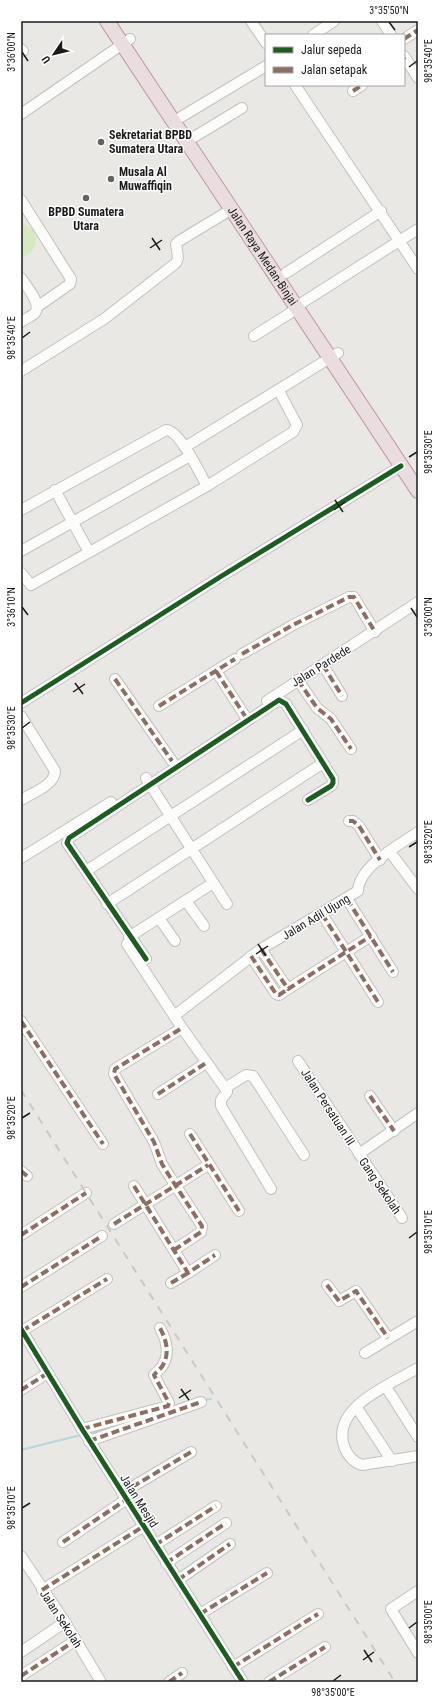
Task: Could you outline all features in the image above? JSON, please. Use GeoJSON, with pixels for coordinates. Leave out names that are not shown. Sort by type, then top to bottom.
{"type":"FeatureCollection","features":[{"type":"Feature","properties":{"kind":"highway","name":"Jalan Raya Medan-Binjai"},"geometry":{"type":"LineString","coordinates":[[107,21],[126,42],[194,137],[286,273],[300,305]]}},
{"type":"Feature","properties":{"kind":"highway","name":"Jalan Raya Medan-Binjai"},"geometry":{"type":"LineString","coordinates":[[117,21],[126,42],[232,209],[418,475]]}},
{"type":"Feature","properties":{"kind":"highway","name":"Jalan Raya Medan-Binjai"},"geometry":{"type":"LineString","coordinates":[[335,356],[401,466],[418,491]]}},
{"type":"Feature","properties":{"kind":"street"},"geometry":{"type":"LineString","coordinates":[[251,21],[265,42]]}},
{"type":"Feature","properties":{"kind":"street"},"geometry":{"type":"LineString","coordinates":[[314,34],[333,21]]}},
{"type":"Feature","properties":{"kind":"street"},"geometry":{"type":"LineString","coordinates":[[382,21],[390,34]]}},
{"type":"Feature","properties":{"kind":"street"},"geometry":{"type":"LineString","coordinates":[[405,38],[418,30]]}},
{"type":"Feature","properties":{"kind":"street"},"geometry":{"type":"LineString","coordinates":[[21,114],[126,42]]}},
{"type":"Feature","properties":{"kind":"street"},"geometry":{"type":"LineString","coordinates":[[405,58],[418,78]]}},
{"type":"Feature","properties":{"kind":"street"},"geometry":{"type":"LineString","coordinates":[[181,118],[265,67]]}},
{"type":"Feature","properties":{"kind":"street"},"geometry":{"type":"LineString","coordinates":[[296,86],[418,268]]}},
{"type":"Feature","properties":{"kind":"street"},"geometry":{"type":"LineString","coordinates":[[353,91],[360,86]]}},
{"type":"Feature","properties":{"kind":"street"},"geometry":{"type":"LineString","coordinates":[[194,137],[242,108]]}},
{"type":"Feature","properties":{"kind":"street"},"geometry":{"type":"LineString","coordinates":[[21,200],[71,279],[70,284],[37,307],[34,313],[21,322]]}},
{"type":"Feature","properties":{"kind":"street"},"geometry":{"type":"LineString","coordinates":[[21,371],[104,319],[176,263],[178,258],[176,244],[179,240],[232,209]]}},
{"type":"Feature","properties":{"kind":"street"},"geometry":{"type":"LineString","coordinates":[[286,273],[381,211]]}},
{"type":"Feature","properties":{"kind":"street"},"geometry":{"type":"LineString","coordinates":[[254,336],[418,229]]}},
{"type":"Feature","properties":{"kind":"street"},"geometry":{"type":"LineString","coordinates":[[21,278],[36,301],[37,307]]}},
{"type":"Feature","properties":{"kind":"street"},"geometry":{"type":"LineString","coordinates":[[21,551],[72,522],[188,451],[335,356]]}},
{"type":"Feature","properties":{"kind":"street"},"geometry":{"type":"LineString","coordinates":[[21,573],[30,586],[207,486],[296,428],[297,425],[293,416],[279,391]]}},
{"type":"Feature","properties":{"kind":"street"},"geometry":{"type":"LineString","coordinates":[[21,510],[166,430],[172,431],[188,451],[207,486]]}},
{"type":"Feature","properties":{"kind":"street"},"geometry":{"type":"LineString","coordinates":[[21,703],[220,577],[401,466]]}},
{"type":"Feature","properties":{"kind":"street"},"geometry":{"type":"LineString","coordinates":[[55,490],[89,552]]}},
{"type":"Feature","properties":{"kind":"street"},"geometry":{"type":"LineString","coordinates":[[159,706],[293,625],[349,596],[354,597],[374,632]]}},
{"type":"Feature","properties":{"kind":"street","name":"Jalan Pardede"},"geometry":{"type":"LineString","coordinates":[[21,858],[148,781],[172,761],[245,716],[418,602]]}},
{"type":"Feature","properties":{"kind":"street"},"geometry":{"type":"LineString","coordinates":[[323,665],[342,696]]}},
{"type":"Feature","properties":{"kind":"street"},"geometry":{"type":"LineString","coordinates":[[216,671],[245,716]]}},
{"type":"Feature","properties":{"kind":"street"},"geometry":{"type":"LineString","coordinates":[[115,679],[172,761]]}},
{"type":"Feature","properties":{"kind":"street"},"geometry":{"type":"LineString","coordinates":[[298,680],[317,708],[331,719],[351,749]]}},
{"type":"Feature","properties":{"kind":"street"},"geometry":{"type":"LineString","coordinates":[[146,959],[129,937],[67,843],[69,838],[148,781],[279,700],[286,704],[323,763],[333,783],[331,786],[308,800]]}},
{"type":"Feature","properties":{"kind":"street"},"geometry":{"type":"LineString","coordinates":[[21,716],[56,770],[55,776],[50,782],[21,800]]}},
{"type":"Feature","properties":{"kind":"street"},"geometry":{"type":"LineString","coordinates":[[86,871],[171,817],[302,730]]}},
{"type":"Feature","properties":{"kind":"street"},"geometry":{"type":"LineString","coordinates":[[107,904],[323,763]]}},
{"type":"Feature","properties":{"kind":"street"},"geometry":{"type":"LineString","coordinates":[[148,781],[227,904]]}},
{"type":"Feature","properties":{"kind":"street"},"geometry":{"type":"LineString","coordinates":[[349,821],[353,821],[360,826],[380,860]]}},
{"type":"Feature","properties":{"kind":"street","name":"Jalan Adil Ujung"},"geometry":{"type":"LineString","coordinates":[[174,1016],[221,981],[228,972],[261,949],[322,914],[358,891],[360,879],[370,867],[418,832]]}},
{"type":"Feature","properties":{"kind":"street"},"geometry":{"type":"LineString","coordinates":[[58,836],[174,1016],[225,1088],[227,1092],[221,1100],[221,1106],[271,1189]]}},
{"type":"Feature","properties":{"kind":"street"},"geometry":{"type":"LineString","coordinates":[[390,852],[418,889]]}},
{"type":"Feature","properties":{"kind":"street"},"geometry":{"type":"LineString","coordinates":[[129,937],[213,883]]}},
{"type":"Feature","properties":{"kind":"street"},"geometry":{"type":"LineString","coordinates":[[347,899],[393,972]]}},
{"type":"Feature","properties":{"kind":"street"},"geometry":{"type":"LineString","coordinates":[[186,901],[204,926]]}},
{"type":"Feature","properties":{"kind":"street"},"geometry":{"type":"LineString","coordinates":[[322,914],[378,1002]]}},
{"type":"Feature","properties":{"kind":"street"},"geometry":{"type":"LineString","coordinates":[[159,918],[175,941]]}},
{"type":"Feature","properties":{"kind":"street"},"geometry":{"type":"LineString","coordinates":[[251,956],[276,994],[279,995],[371,936]]}},
{"type":"Feature","properties":{"kind":"street"},"geometry":{"type":"LineString","coordinates":[[261,949],[288,989]]}},
{"type":"Feature","properties":{"kind":"street"},"geometry":{"type":"LineString","coordinates":[[21,1021],[104,1144]]}},
{"type":"Feature","properties":{"kind":"street"},"geometry":{"type":"LineString","coordinates":[[174,1250],[202,1229],[162,1164],[154,1142],[117,1080],[114,1071],[182,1028]]}},
{"type":"Feature","properties":{"kind":"street","name":"Jalan Persatuan III"},"geometry":{"type":"LineString","coordinates":[[298,1061],[359,1154]]}},
{"type":"Feature","properties":{"kind":"street"},"geometry":{"type":"LineString","coordinates":[[158,1094],[206,1063]]}},
{"type":"Feature","properties":{"kind":"street"},"geometry":{"type":"LineString","coordinates":[[225,1088],[246,1075],[253,1076],[304,1155]]}},
{"type":"Feature","properties":{"kind":"street"},"geometry":{"type":"LineString","coordinates":[[370,1096],[394,1131]]}},
{"type":"Feature","properties":{"kind":"street"},"geometry":{"type":"LineString","coordinates":[[359,1154],[418,1114]]}},
{"type":"Feature","properties":{"kind":"street"},"geometry":{"type":"LineString","coordinates":[[190,1134],[208,1165],[239,1211]]}},
{"type":"Feature","properties":{"kind":"street","name":"Gang Sekolah"},"geometry":{"type":"LineString","coordinates":[[359,1154],[402,1218]]}},
{"type":"Feature","properties":{"kind":"street"},"geometry":{"type":"LineString","coordinates":[[114,1224],[208,1165]]}},
{"type":"Feature","properties":{"kind":"street"},"geometry":{"type":"LineString","coordinates":[[134,1186],[188,1273]]}},
{"type":"Feature","properties":{"kind":"street"},"geometry":{"type":"LineString","coordinates":[[21,1235],[86,1193]]}},
{"type":"Feature","properties":{"kind":"street"},"geometry":{"type":"LineString","coordinates":[[21,1287],[102,1236]]}},
{"type":"Feature","properties":{"kind":"street"},"geometry":{"type":"LineString","coordinates":[[171,1283],[215,1255]]}},
{"type":"Feature","properties":{"kind":"street"},"geometry":{"type":"LineString","coordinates":[[22,1333],[107,1280]]}},
{"type":"Feature","properties":{"kind":"street"},"geometry":{"type":"LineString","coordinates":[[327,1285],[339,1301],[356,1291],[388,1338]]}},
{"type":"Feature","properties":{"kind":"street"},"geometry":{"type":"LineString","coordinates":[[365,1353],[418,1321]]}},
{"type":"Feature","properties":{"kind":"street"},"geometry":{"type":"LineString","coordinates":[[86,1435],[168,1406],[170,1403],[154,1375],[163,1366],[167,1348],[160,1328]]}},
{"type":"Feature","properties":{"kind":"street","name":"Jalan Mesjid"},"geometry":{"type":"LineString","coordinates":[[22,1333],[166,1563],[243,1682]]}},
{"type":"Feature","properties":{"kind":"street"},"geometry":{"type":"LineString","coordinates":[[417,1370],[367,1396],[351,1413],[345,1424],[343,1442],[346,1452],[353,1460],[362,1466],[418,1456]]}},
{"type":"Feature","properties":{"kind":"street"},"geometry":{"type":"LineString","coordinates":[[21,1390],[48,1373]]}},
{"type":"Feature","properties":{"kind":"street"},"geometry":{"type":"LineString","coordinates":[[386,1387],[418,1438]]}},
{"type":"Feature","properties":{"kind":"street"},"geometry":{"type":"LineString","coordinates":[[86,1435],[201,1402]]}},
{"type":"Feature","properties":{"kind":"street"},"geometry":{"type":"LineString","coordinates":[[357,1408],[392,1461]]}},
{"type":"Feature","properties":{"kind":"street"},"geometry":{"type":"LineString","coordinates":[[63,1542],[125,1496],[191,1452]]}},
{"type":"Feature","properties":{"kind":"street"},"geometry":{"type":"LineString","coordinates":[[156,1545],[216,1506]]}},
{"type":"Feature","properties":{"kind":"street"},"geometry":{"type":"LineString","coordinates":[[166,1563],[226,1523]]}},
{"type":"Feature","properties":{"kind":"street"},"geometry":{"type":"LineString","coordinates":[[42,1590],[144,1526]]}},
{"type":"Feature","properties":{"kind":"street"},"geometry":{"type":"LineString","coordinates":[[178,1580],[230,1544]]}},
{"type":"Feature","properties":{"kind":"street","name":"Jalan Sekolah"},"geometry":{"type":"LineString","coordinates":[[21,1556],[42,1590],[65,1622],[101,1682]]}},
{"type":"Feature","properties":{"kind":"street"},"geometry":{"type":"LineString","coordinates":[[200,1614],[267,1573]]}},
{"type":"Feature","properties":{"kind":"street"},"geometry":{"type":"LineString","coordinates":[[418,1591],[391,1609],[418,1653]]}},
{"type":"Feature","properties":{"kind":"street"},"geometry":{"type":"LineString","coordinates":[[233,1667],[318,1614]]}},
{"type":"Feature","properties":{"kind":"street"},"geometry":{"type":"LineString","coordinates":[[21,1652],[65,1622]]}},
{"type":"Feature","properties":{"kind":"street"},"geometry":{"type":"LineString","coordinates":[[21,1676],[76,1640]]}},
{"type":"Feature","properties":{"kind":"street"},"geometry":{"type":"LineString","coordinates":[[268,1682],[325,1646]]}},
{"type":"Feature","properties":{"kind":"street"},"geometry":{"type":"LineString","coordinates":[[169,1682],[182,1673]]}},
{"type":"Feature","properties":{"kind":"green space"},"geometry":{"type":"Polygon","coordinates":[[[21,223],[32,228],[36,237],[36,242],[30,253],[21,257],[21,223]]]}},
{"type":"Feature","properties":{"kind":"waterway"},"geometry":{"type":"LineString","coordinates":[[204,1400],[211,1399]]}},
{"type":"Feature","properties":{"kind":"waterway"},"geometry":{"type":"LineString","coordinates":[[89,1433],[112,1428]]}},
{"type":"Feature","properties":{"kind":"waterway"},"geometry":{"type":"LineString","coordinates":[[21,1450],[81,1435]]}},
{"type":"Feature","properties":{"kind":"railway"},"geometry":{"type":"LineString","coordinates":[[21,1090],[395,1682]]}},
{"type":"Feature","properties":{"kind":"marked path"},"geometry":{"type":"LineString","coordinates":[[405,38],[418,30]]}},
{"type":"Feature","properties":{"kind":"marked path"},"geometry":{"type":"LineString","coordinates":[[353,91],[360,86]]}},
{"type":"Feature","properties":{"kind":"marked path"},"geometry":{"type":"LineString","coordinates":[[242,654],[293,625],[349,597],[354,597],[375,632]]}},
{"type":"Feature","properties":{"kind":"marked path"},"geometry":{"type":"LineString","coordinates":[[159,706],[235,659]]}},
{"type":"Feature","properties":{"kind":"marked path"},"geometry":{"type":"LineString","coordinates":[[323,665],[342,696]]}},
{"type":"Feature","properties":{"kind":"marked path"},"geometry":{"type":"LineString","coordinates":[[216,671],[245,716]]}},
{"type":"Feature","properties":{"kind":"marked path"},"geometry":{"type":"LineString","coordinates":[[115,679],[172,761]]}},
{"type":"Feature","properties":{"kind":"marked path"},"geometry":{"type":"LineString","coordinates":[[298,680],[317,708],[331,719],[351,749]]}},
{"type":"Feature","properties":{"kind":"marked path"},"geometry":{"type":"LineString","coordinates":[[349,821],[353,821],[359,826],[380,860]]}},
{"type":"Feature","properties":{"kind":"marked path"},"geometry":{"type":"LineString","coordinates":[[347,899],[393,972]]}},
{"type":"Feature","properties":{"kind":"marked path"},"geometry":{"type":"LineString","coordinates":[[322,914],[378,1002]]}},
{"type":"Feature","properties":{"kind":"marked path"},"geometry":{"type":"LineString","coordinates":[[261,949],[288,989],[371,936]]}},
{"type":"Feature","properties":{"kind":"marked path"},"geometry":{"type":"LineString","coordinates":[[251,956],[276,994],[279,995],[288,989]]}},
{"type":"Feature","properties":{"kind":"marked path"},"geometry":{"type":"LineString","coordinates":[[21,1021],[103,1144]]}},
{"type":"Feature","properties":{"kind":"marked path"},"geometry":{"type":"LineString","coordinates":[[174,1250],[201,1232],[202,1226],[162,1164],[154,1142],[114,1074],[115,1069],[182,1028]]}},
{"type":"Feature","properties":{"kind":"marked path"},"geometry":{"type":"LineString","coordinates":[[158,1094],[206,1063]]}},
{"type":"Feature","properties":{"kind":"marked path"},"geometry":{"type":"LineString","coordinates":[[370,1096],[394,1131]]}},
{"type":"Feature","properties":{"kind":"marked path"},"geometry":{"type":"LineString","coordinates":[[190,1134],[239,1211]]}},
{"type":"Feature","properties":{"kind":"marked path"},"geometry":{"type":"LineString","coordinates":[[114,1224],[208,1165]]}},
{"type":"Feature","properties":{"kind":"marked path"},"geometry":{"type":"LineString","coordinates":[[21,1171],[27,1176]]}},
{"type":"Feature","properties":{"kind":"marked path"},"geometry":{"type":"LineString","coordinates":[[134,1186],[188,1273],[215,1255]]}},
{"type":"Feature","properties":{"kind":"marked path"},"geometry":{"type":"LineString","coordinates":[[21,1235],[86,1193]]}},
{"type":"Feature","properties":{"kind":"marked path"},"geometry":{"type":"LineString","coordinates":[[21,1287],[102,1236]]}},
{"type":"Feature","properties":{"kind":"marked path"},"geometry":{"type":"LineString","coordinates":[[171,1283],[188,1273]]}},
{"type":"Feature","properties":{"kind":"marked path"},"geometry":{"type":"LineString","coordinates":[[22,1331],[107,1279]]}},
{"type":"Feature","properties":{"kind":"marked path"},"geometry":{"type":"LineString","coordinates":[[327,1285],[339,1301],[356,1291],[388,1338]]}},
{"type":"Feature","properties":{"kind":"marked path"},"geometry":{"type":"LineString","coordinates":[[82,1429],[168,1406],[169,1403],[154,1375],[162,1366],[167,1351],[164,1337],[160,1328]]}},
{"type":"Feature","properties":{"kind":"marked path"},"geometry":{"type":"LineString","coordinates":[[21,1390],[48,1373]]}},
{"type":"Feature","properties":{"kind":"marked path"},"geometry":{"type":"LineString","coordinates":[[89,1441],[201,1402]]}},
{"type":"Feature","properties":{"kind":"marked path"},"geometry":{"type":"LineString","coordinates":[[122,1493],[191,1452]]}},
{"type":"Feature","properties":{"kind":"marked path"},"geometry":{"type":"LineString","coordinates":[[63,1542],[127,1499]]}},
{"type":"Feature","properties":{"kind":"marked path"},"geometry":{"type":"LineString","coordinates":[[155,1545],[216,1506]]}},
{"type":"Feature","properties":{"kind":"marked path"},"geometry":{"type":"LineString","coordinates":[[166,1563],[226,1523]]}},
{"type":"Feature","properties":{"kind":"marked path"},"geometry":{"type":"LineString","coordinates":[[42,1590],[144,1526]]}},
{"type":"Feature","properties":{"kind":"marked path"},"geometry":{"type":"LineString","coordinates":[[178,1580],[230,1544]]}},
{"type":"Feature","properties":{"kind":"marked path"},"geometry":{"type":"LineString","coordinates":[[200,1614],[267,1573]]}},
{"type":"Feature","properties":{"kind":"marked path"},"geometry":{"type":"LineString","coordinates":[[233,1667],[318,1614]]}},
{"type":"Feature","properties":{"kind":"marked path"},"geometry":{"type":"LineString","coordinates":[[21,1676],[76,1640]]}},
{"type":"Feature","properties":{"kind":"marked path"},"geometry":{"type":"LineString","coordinates":[[269,1682],[325,1647]]}},
{"type":"Feature","properties":{"kind":"marked path"},"geometry":{"type":"LineString","coordinates":[[169,1682],[182,1673]]}},
{"type":"Feature","properties":{"kind":"cycle path"},"geometry":{"type":"LineString","coordinates":[[21,703],[220,577],[401,466]]}},
{"type":"Feature","properties":{"kind":"cycle path"},"geometry":{"type":"LineString","coordinates":[[146,959],[67,843],[69,838],[279,700],[286,704],[333,779],[331,786],[308,800]]}},
{"type":"Feature","properties":{"kind":"cycle path"},"geometry":{"type":"LineString","coordinates":[[21,1329],[82,1429],[243,1682]]}},
{"type":"Feature","properties":{"kind":"place","name":"Sekretariat BPBD Sumatera Utara"},"geometry":{"type":"Point","coordinates":[101,142]}},
{"type":"Feature","properties":{"kind":"place","name":"Musala Al Muwaffiqin"},"geometry":{"type":"Point","coordinates":[111,179]}},
{"type":"Feature","properties":{"kind":"place","name":"BPBD Sumatera Utara"},"geometry":{"type":"Point","coordinates":[86,198]}}]}
